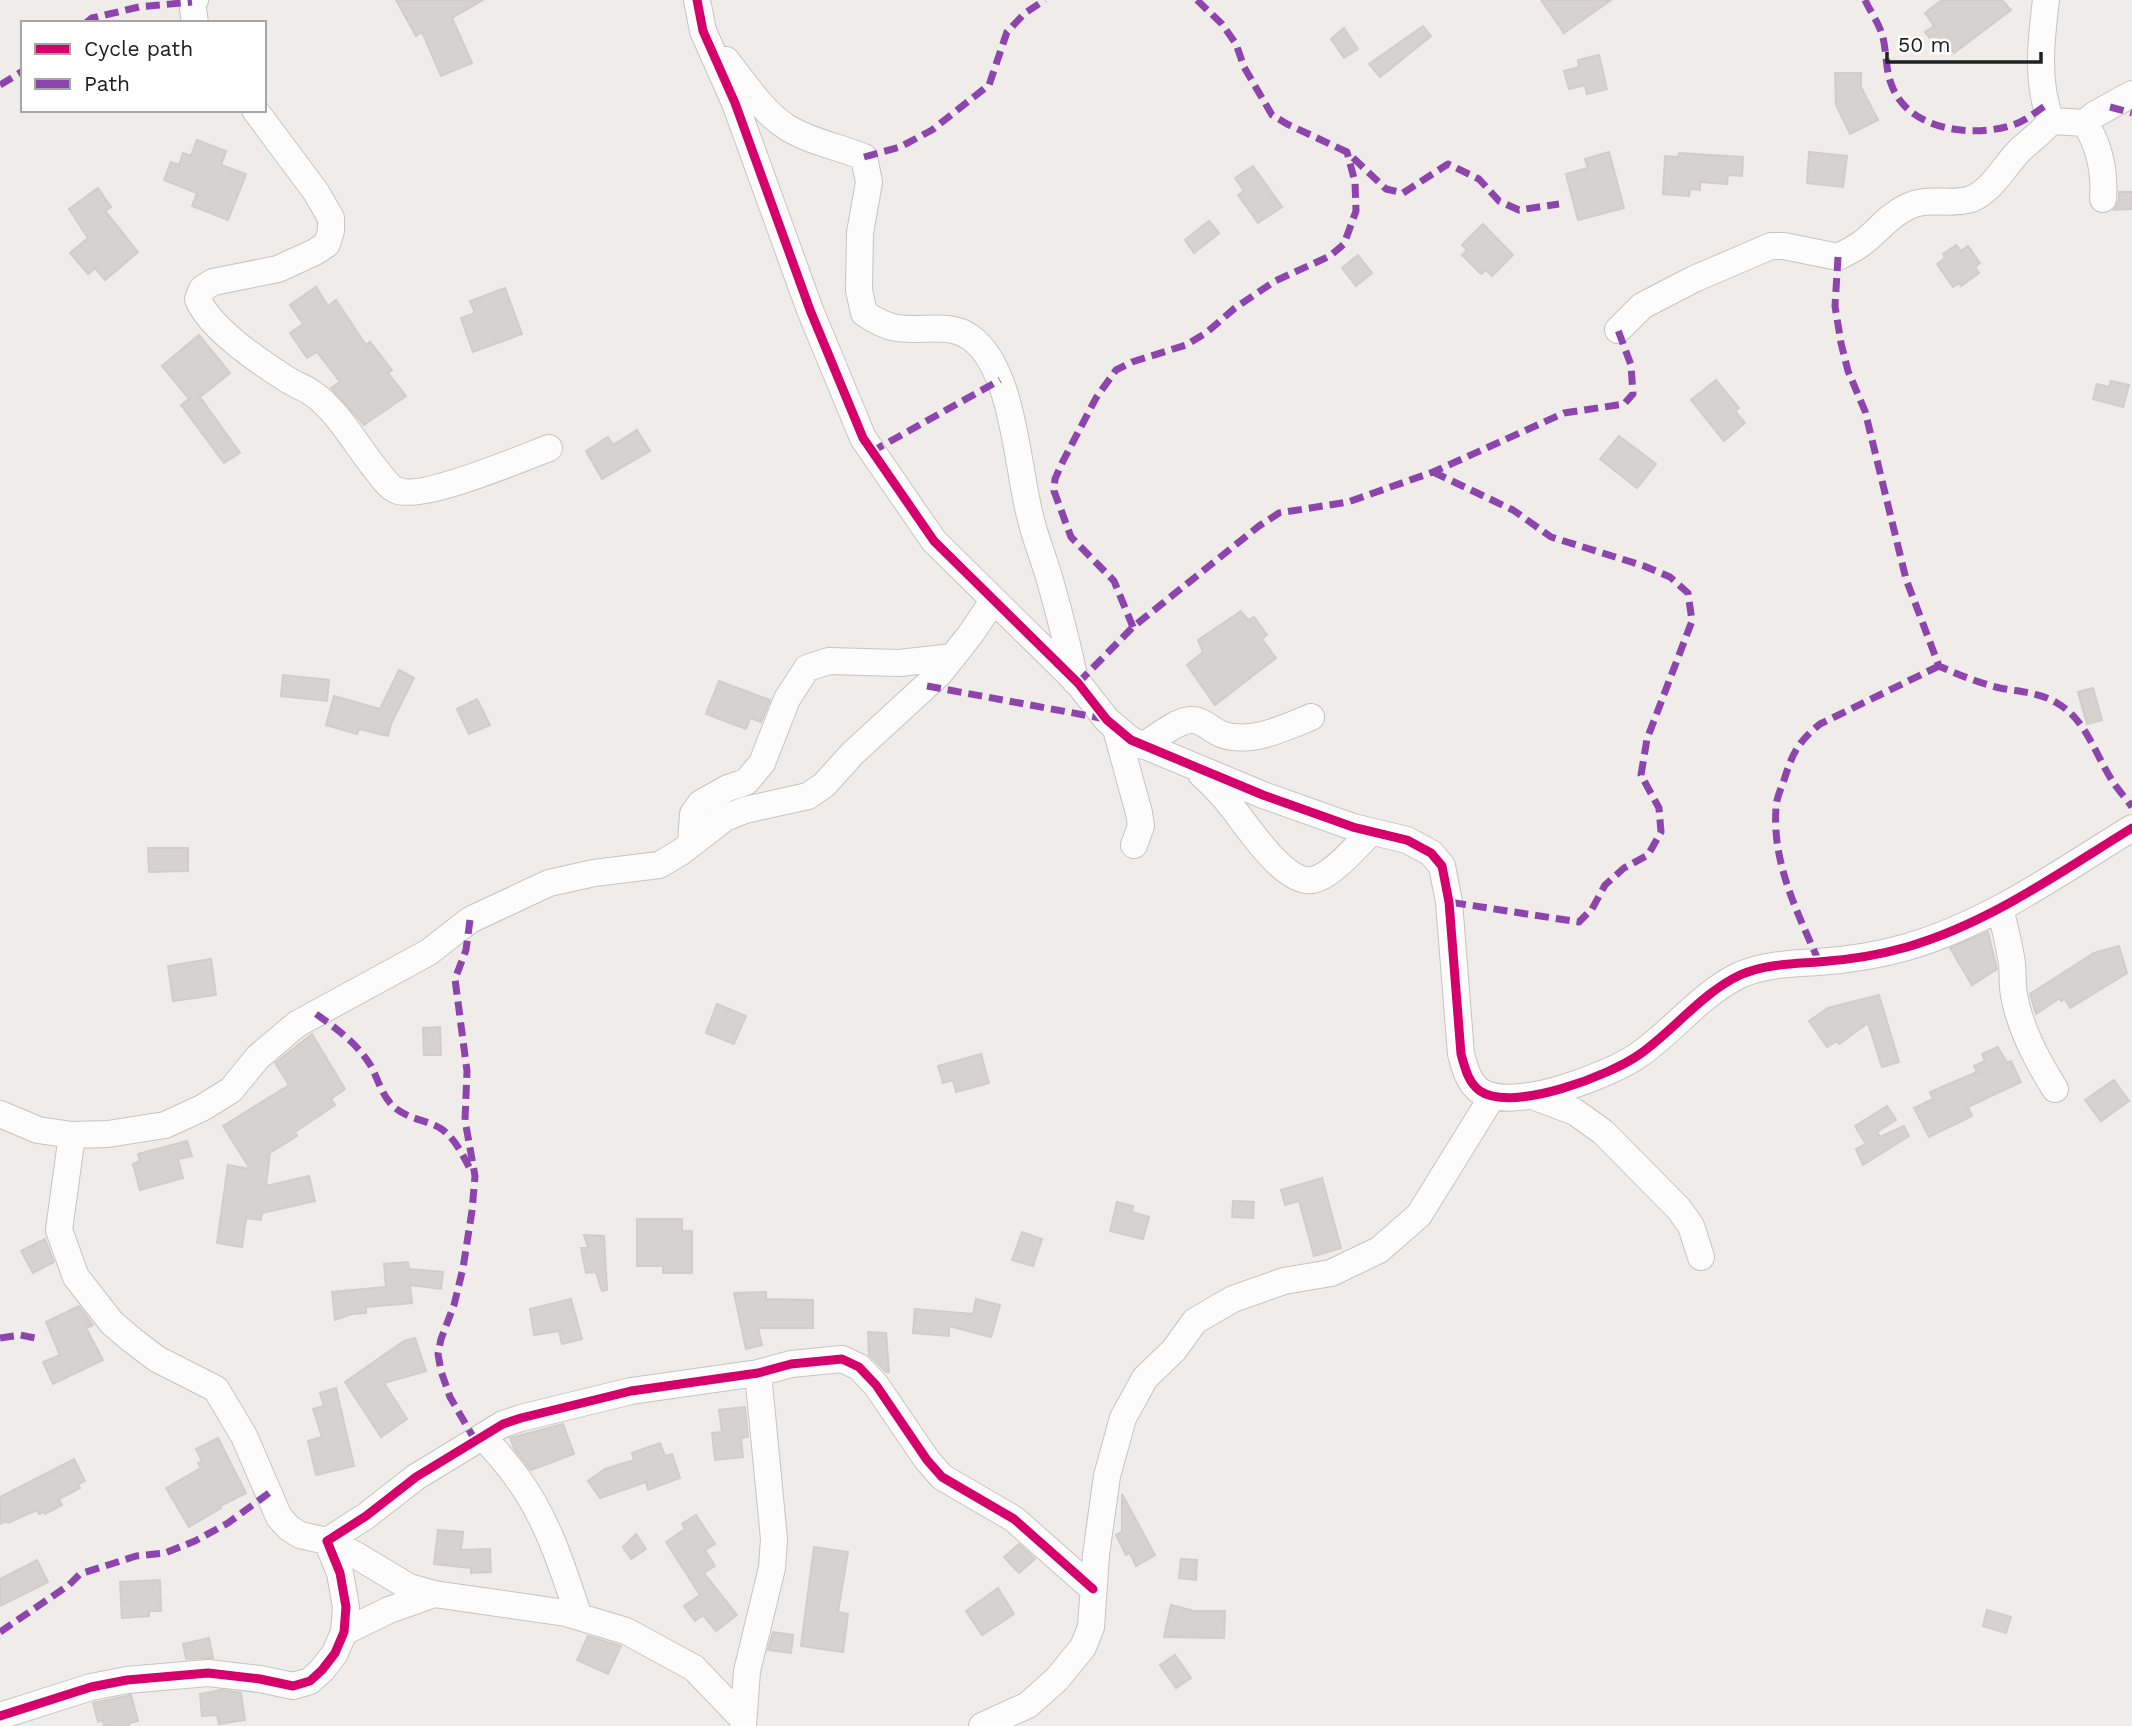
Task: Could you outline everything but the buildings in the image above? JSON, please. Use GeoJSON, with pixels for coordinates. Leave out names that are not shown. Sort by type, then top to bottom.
{"type":"FeatureCollection","features":[{"type":"Feature","properties":{"kind":"street"},"geometry":{"type":"LineString","coordinates":[[195,0],[192,2],[195,21]]}},
{"type":"Feature","properties":{"kind":"street"},"geometry":{"type":"LineString","coordinates":[[697,0],[704,31],[735,103],[810,310],[863,438],[934,541],[1075,681],[1116,729],[1143,746],[1263,795],[1371,832],[1407,840],[1431,853],[1442,866],[1449,902],[1461,1054],[1465,1070],[1480,1091],[1492,1097],[1535,1097],[1605,1074],[1639,1055],[1720,987],[1741,975],[1774,965],[1846,960],[1901,949],[2000,910],[2132,828]]}},
{"type":"Feature","properties":{"kind":"street"},"geometry":{"type":"LineString","coordinates":[[2046,0],[2040,66],[2045,106],[2051,121]]}},
{"type":"Feature","properties":{"kind":"street"},"geometry":{"type":"LineString","coordinates":[[704,31],[769,113],[788,128],[864,157],[869,181],[860,233],[859,290],[864,313],[876,321],[897,328],[928,327],[960,332],[976,342],[989,358],[1007,402],[1030,519],[1064,631],[1075,681]]}},
{"type":"Feature","properties":{"kind":"street"},"geometry":{"type":"LineString","coordinates":[[2051,121],[2085,123],[2132,94]]}},
{"type":"Feature","properties":{"kind":"street"},"geometry":{"type":"LineString","coordinates":[[256,112],[316,192],[331,218],[331,231],[327,244],[290,264],[262,274],[213,282],[202,289],[198,299],[202,309],[243,349],[290,382],[312,393],[330,409],[384,480],[396,491],[434,488],[549,448]]}},
{"type":"Feature","properties":{"kind":"street"},"geometry":{"type":"LineString","coordinates":[[1618,330],[1643,306],[1694,278],[1765,248],[1784,246],[1838,257],[1861,244],[1892,215],[1911,205],[1926,200],[1971,199],[1990,185],[2051,121]]}},
{"type":"Feature","properties":{"kind":"street"},"geometry":{"type":"LineString","coordinates":[[2085,123],[2093,135],[2101,162],[2103,199]]}},
{"type":"Feature","properties":{"kind":"street"},"geometry":{"type":"LineString","coordinates":[[0,1114],[38,1130],[72,1135],[108,1134],[165,1125],[202,1108],[231,1090],[258,1057],[297,1024],[429,952],[470,920],[549,883],[594,873],[659,865],[725,818],[745,810],[808,796],[824,785],[853,753],[906,706],[953,657],[993,601]]}},
{"type":"Feature","properties":{"kind":"street"},"geometry":{"type":"LineString","coordinates":[[691,843],[693,814],[701,803],[728,788],[746,782],[762,763],[787,699],[807,668],[829,661],[899,663],[953,657]]}},
{"type":"Feature","properties":{"kind":"street"},"geometry":{"type":"LineString","coordinates":[[1143,746],[1189,720],[1199,721],[1223,735],[1237,737],[1269,732],[1311,717]]}},
{"type":"Feature","properties":{"kind":"street"},"geometry":{"type":"LineString","coordinates":[[1116,729],[1139,813],[1140,826],[1135,845]]}},
{"type":"Feature","properties":{"kind":"street"},"geometry":{"type":"LineString","coordinates":[[1192,766],[1220,792],[1274,859],[1285,870],[1303,879],[1321,877],[1371,832]]}},
{"type":"Feature","properties":{"kind":"street"},"geometry":{"type":"LineString","coordinates":[[2000,910],[2006,929],[2014,995],[2021,1022],[2038,1062],[2055,1089]]}},
{"type":"Feature","properties":{"kind":"street"},"geometry":{"type":"LineString","coordinates":[[982,1726],[1032,1716],[1083,1647],[1091,1627],[1107,1476],[1123,1418],[1145,1378],[1174,1350],[1195,1321],[1233,1299],[1284,1281],[1331,1273],[1379,1250],[1419,1215],[1492,1097]]}},
{"type":"Feature","properties":{"kind":"street"},"geometry":{"type":"LineString","coordinates":[[1535,1097],[1575,1112],[1603,1132],[1679,1209],[1691,1226],[1700,1256]]}},
{"type":"Feature","properties":{"kind":"street"},"geometry":{"type":"LineString","coordinates":[[72,1135],[59,1230],[76,1277],[112,1323],[132,1340],[166,1365],[216,1389],[244,1436],[279,1517],[289,1528],[300,1535],[327,1541],[354,1554],[409,1587],[434,1594],[525,1606],[579,1617],[626,1631],[694,1668],[742,1722]]}},
{"type":"Feature","properties":{"kind":"street"},"geometry":{"type":"LineString","coordinates":[[327,1541],[366,1516],[416,1477],[503,1424],[631,1391],[758,1373],[791,1364],[842,1359],[859,1367],[876,1385],[927,1460],[942,1477],[1014,1519],[1093,1589]]}},
{"type":"Feature","properties":{"kind":"street"},"geometry":{"type":"LineString","coordinates":[[742,1722],[747,1671],[772,1568],[774,1548],[758,1373]]}},
{"type":"Feature","properties":{"kind":"street"},"geometry":{"type":"LineString","coordinates":[[484,1437],[518,1479],[538,1512],[561,1564],[579,1617]]}},
{"type":"Feature","properties":{"kind":"street"},"geometry":{"type":"LineString","coordinates":[[0,1716],[91,1687],[127,1679],[208,1673],[293,1686],[310,1681],[335,1654],[344,1632],[346,1607],[340,1573],[327,1541]]}},
{"type":"Feature","properties":{"kind":"street"},"geometry":{"type":"LineString","coordinates":[[344,1632],[389,1610],[434,1594]]}},
{"type":"Feature","properties":{"kind":"marked path"},"geometry":{"type":"LineString","coordinates":[[864,157],[900,147],[932,130],[989,85],[1007,32],[1025,13],[1045,0]]}},
{"type":"Feature","properties":{"kind":"marked path"},"geometry":{"type":"LineString","coordinates":[[1197,0],[1222,24],[1236,44],[1244,67],[1272,115],[1347,152],[1386,189],[1403,193],[1448,164],[1479,179],[1499,201],[1519,210],[1559,204]]}},
{"type":"Feature","properties":{"kind":"marked path"},"geometry":{"type":"LineString","coordinates":[[1865,0],[1882,34],[1892,86],[1901,101],[1913,113],[1946,128],[1984,130],[2018,123],[2045,106]]}},
{"type":"Feature","properties":{"kind":"marked path"},"geometry":{"type":"LineString","coordinates":[[88,21],[139,7],[192,2]]}},
{"type":"Feature","properties":{"kind":"marked path"},"geometry":{"type":"LineString","coordinates":[[0,85],[21,72]]}},
{"type":"Feature","properties":{"kind":"marked path"},"geometry":{"type":"LineString","coordinates":[[2110,107],[2132,113]]}},
{"type":"Feature","properties":{"kind":"marked path"},"geometry":{"type":"LineString","coordinates":[[1133,627],[1114,581],[1071,537],[1054,491],[1055,479],[1062,463],[1096,398],[1116,370],[1132,362],[1186,345],[1275,281],[1330,256],[1344,244],[1356,211],[1355,182],[1347,152]]}},
{"type":"Feature","properties":{"kind":"marked path"},"geometry":{"type":"LineString","coordinates":[[1838,257],[1835,306],[1841,343],[1848,371],[1865,411],[1906,579],[1939,666],[1984,684],[2043,697],[2067,710],[2082,727],[2112,781],[2132,807]]}},
{"type":"Feature","properties":{"kind":"marked path"},"geometry":{"type":"LineString","coordinates":[[1078,683],[1133,627],[1279,513],[1348,502],[1433,472],[1564,413],[1624,404],[1633,394],[1631,365],[1618,330]]}},
{"type":"Feature","properties":{"kind":"marked path"},"geometry":{"type":"LineString","coordinates":[[871,452],[1000,380]]}},
{"type":"Feature","properties":{"kind":"marked path"},"geometry":{"type":"LineString","coordinates":[[1433,472],[1513,510],[1551,537],[1644,566],[1670,577],[1688,593],[1692,621],[1647,739],[1641,775],[1659,808],[1661,832],[1648,855],[1624,868],[1605,885],[1592,909],[1579,922],[1449,902]]}},
{"type":"Feature","properties":{"kind":"marked path"},"geometry":{"type":"LineString","coordinates":[[1819,962],[1788,888],[1778,849],[1776,804],[1791,761],[1802,742],[1820,724],[1939,666]]}},
{"type":"Feature","properties":{"kind":"marked path"},"geometry":{"type":"LineString","coordinates":[[927,686],[1106,719]]}},
{"type":"Feature","properties":{"kind":"marked path"},"geometry":{"type":"LineString","coordinates":[[470,920],[466,950],[455,979],[467,1071],[465,1120],[475,1176],[463,1268],[438,1354],[450,1397],[476,1442]]}},
{"type":"Feature","properties":{"kind":"marked path"},"geometry":{"type":"LineString","coordinates":[[316,1014],[359,1050],[371,1066],[391,1104],[402,1113],[445,1131],[457,1145],[469,1167]]}},
{"type":"Feature","properties":{"kind":"marked path"},"geometry":{"type":"LineString","coordinates":[[0,1338],[20,1335],[40,1339]]}},
{"type":"Feature","properties":{"kind":"marked path"},"geometry":{"type":"LineString","coordinates":[[0,1632],[69,1585],[80,1574],[136,1556],[165,1553],[195,1541],[228,1523],[269,1493]]}},
{"type":"Feature","properties":{"kind":"cycle path"},"geometry":{"type":"LineString","coordinates":[[697,0],[703,31],[735,103],[810,310],[863,438],[934,541],[1078,683],[1107,720],[1131,740],[1263,795],[1353,827],[1407,840],[1431,853],[1442,866],[1449,902],[1461,1054],[1470,1079],[1480,1091],[1495,1097],[1515,1097],[1562,1089],[1585,1081],[1640,1054],[1713,992],[1740,975],[1788,964],[1874,955],[1938,937],[2024,895],[2132,828]]}},
{"type":"Feature","properties":{"kind":"cycle path"},"geometry":{"type":"LineString","coordinates":[[0,1716],[91,1687],[127,1680],[208,1673],[293,1686],[310,1681],[335,1653],[344,1632],[346,1607],[340,1573],[327,1541],[366,1516],[416,1477],[503,1424],[521,1418],[631,1391],[758,1373],[791,1364],[842,1359],[859,1367],[876,1385],[927,1460],[942,1477],[1014,1519],[1093,1589]]}}]}
